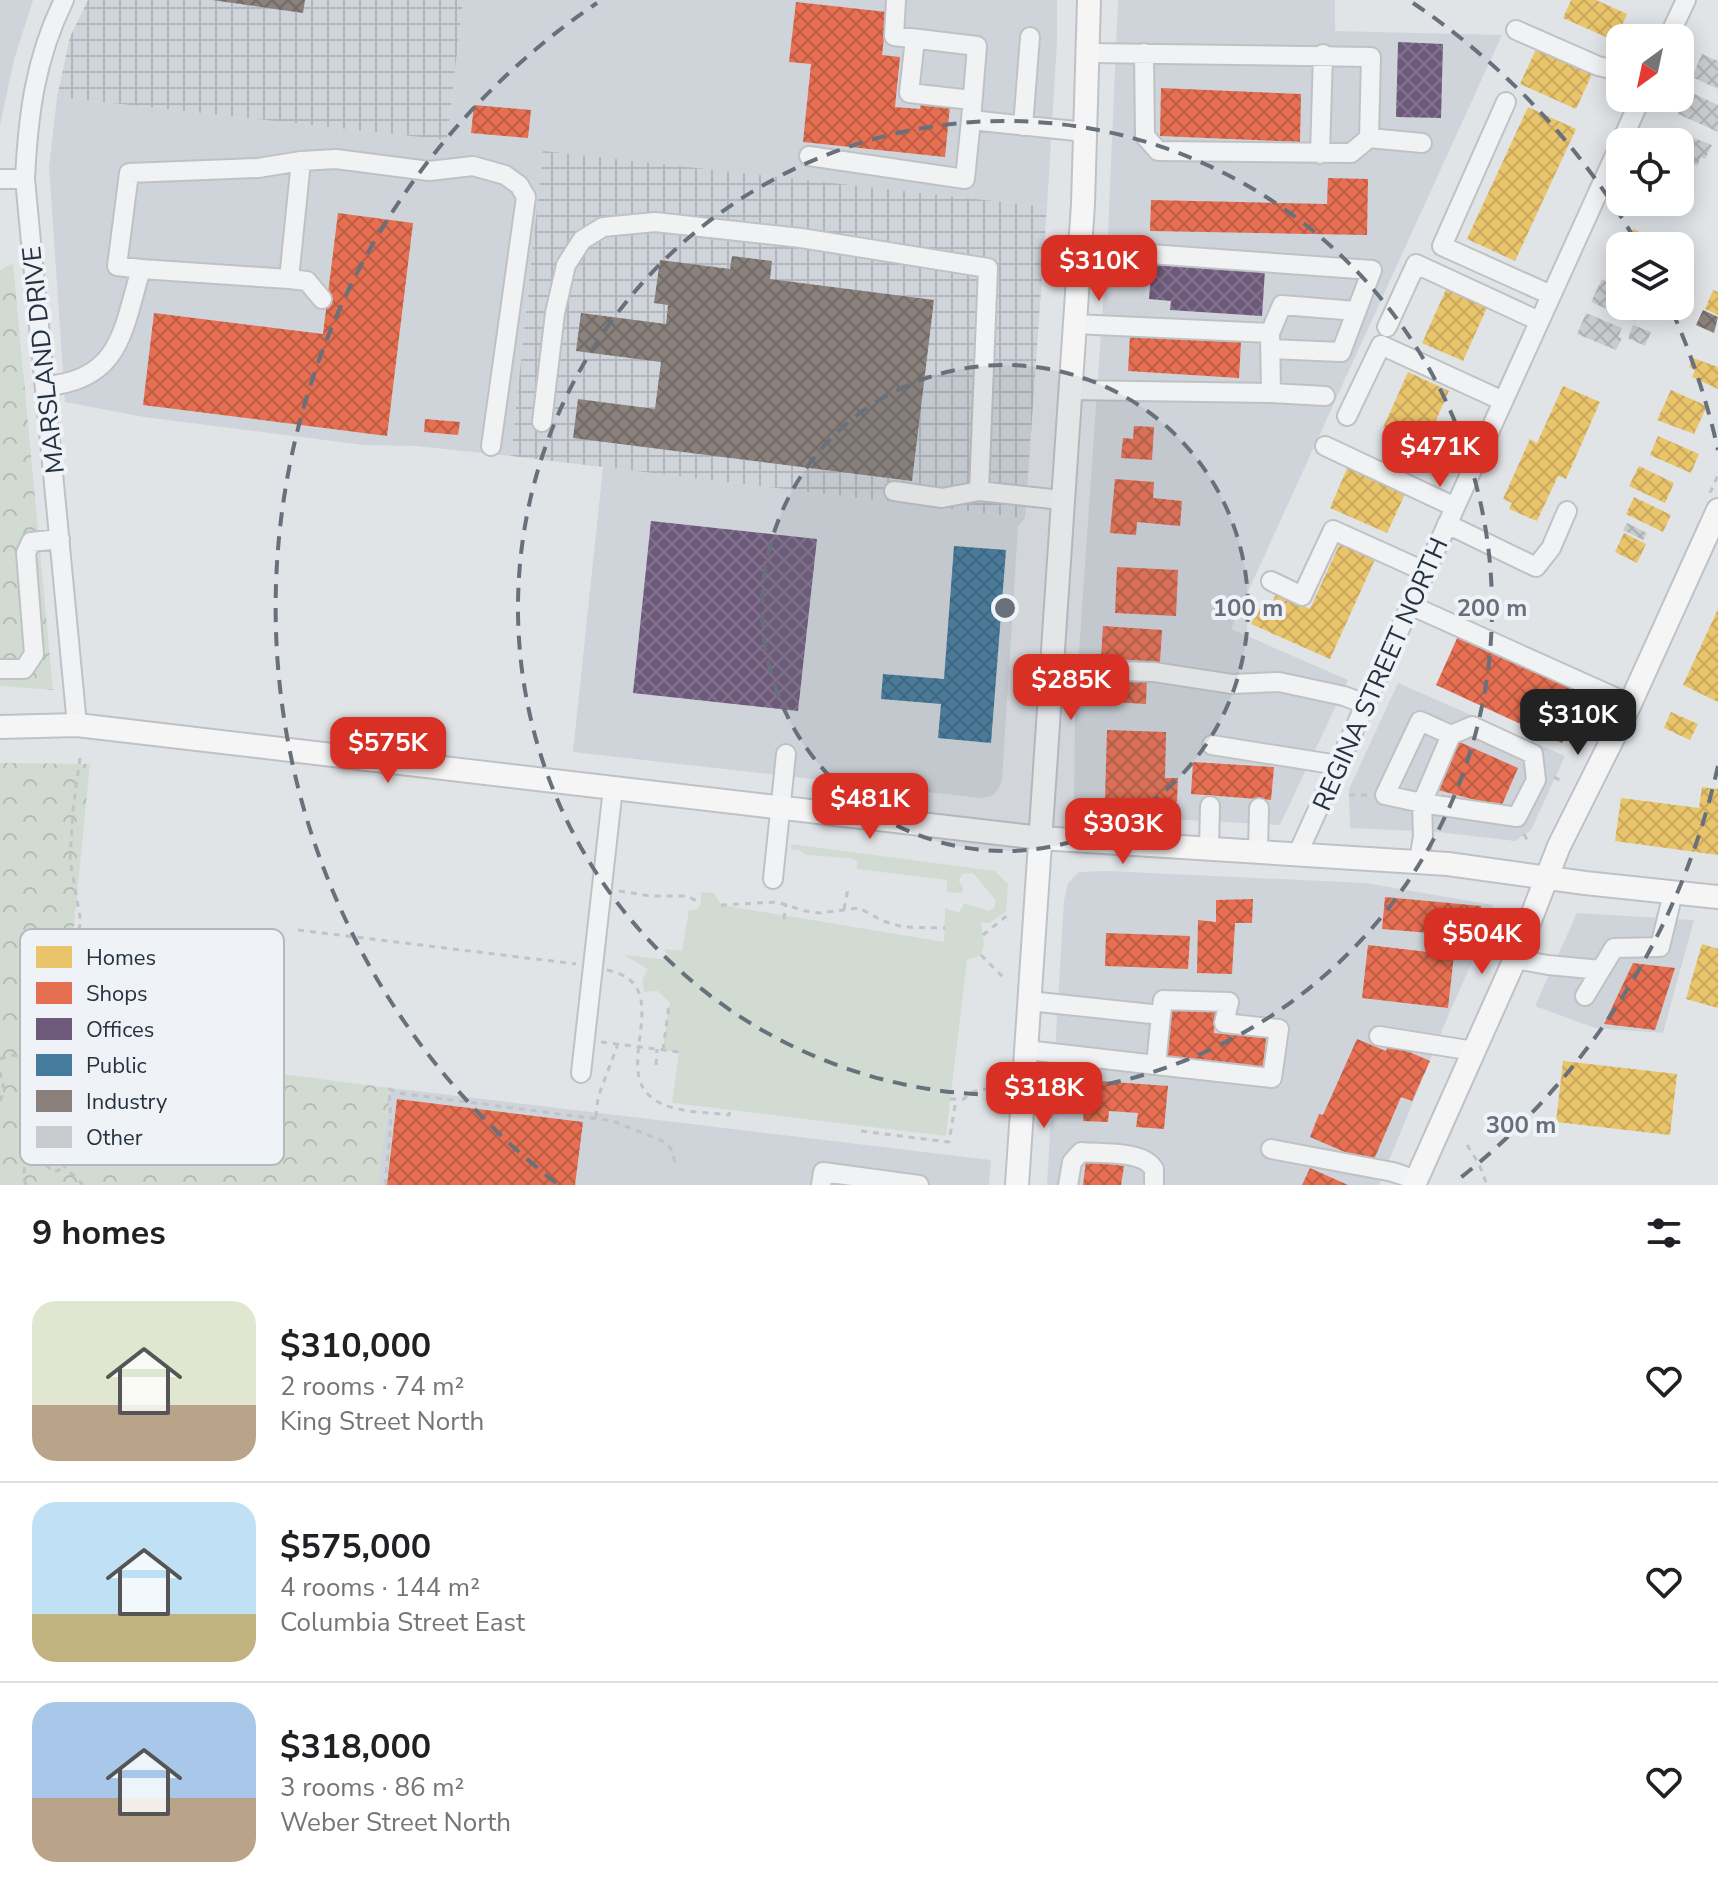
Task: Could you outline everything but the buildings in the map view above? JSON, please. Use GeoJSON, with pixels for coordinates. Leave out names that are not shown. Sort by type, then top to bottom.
{"type":"FeatureCollection","features":[{"type":"Feature","properties":{"kind":"main road"},"geometry":{"type":"LineString","coordinates":[[1017,1185],[1080,249],[1089,0]]}},
{"type":"Feature","properties":{"kind":"main road"},"geometry":{"type":"LineString","coordinates":[[1415,1182],[1515,959],[1559,846],[1630,704],[1718,510]]}},
{"type":"Feature","properties":{"kind":"main road"},"geometry":{"type":"LineString","coordinates":[[0,727],[77,725],[1040,838],[1419,861],[1718,897]]}},
{"type":"Feature","properties":{"kind":"street","name":"MARSLAND DRIVE"},"geometry":{"type":"LineString","coordinates":[[64,0],[55,19],[30,103],[25,179],[77,725]]}},
{"type":"Feature","properties":{"kind":"street"},"geometry":{"type":"LineString","coordinates":[[809,156],[965,179],[977,46],[894,36],[896,0]]}},
{"type":"Feature","properties":{"kind":"street"},"geometry":{"type":"LineString","coordinates":[[1673,24],[1680,2]]}},
{"type":"Feature","properties":{"kind":"street"},"geometry":{"type":"LineString","coordinates":[[1516,30],[1606,68]]}},
{"type":"Feature","properties":{"kind":"street"},"geometry":{"type":"LineString","coordinates":[[1023,126],[1030,37]]}},
{"type":"Feature","properties":{"kind":"street"},"geometry":{"type":"LineString","coordinates":[[915,39],[909,93],[972,100]]}},
{"type":"Feature","properties":{"kind":"street"},"geometry":{"type":"LineString","coordinates":[[1088,53],[1371,57],[1369,138]]}},
{"type":"Feature","properties":{"kind":"street"},"geometry":{"type":"LineString","coordinates":[[1144,53],[1145,136],[1158,151],[1320,154],[1351,153],[1369,138],[1422,143]]}},
{"type":"Feature","properties":{"kind":"street"},"geometry":{"type":"LineString","coordinates":[[1320,154],[1323,54]]}},
{"type":"Feature","properties":{"kind":"street"},"geometry":{"type":"LineString","coordinates":[[1506,102],[1442,246],[1551,295]]}},
{"type":"Feature","properties":{"kind":"street"},"geometry":{"type":"LineString","coordinates":[[971,120],[1085,132]]}},
{"type":"Feature","properties":{"kind":"street"},"geometry":{"type":"LineString","coordinates":[[322,299],[307,281],[117,266],[129,173],[258,168],[336,159],[429,171],[473,166],[505,175],[519,185],[526,197],[491,446]]}},
{"type":"Feature","properties":{"kind":"street"},"geometry":{"type":"LineString","coordinates":[[289,279],[301,161]]}},
{"type":"Feature","properties":{"kind":"street","name":"REGINA STREET NORTH"},"geometry":{"type":"LineString","coordinates":[[1298,853],[1606,174]]}},
{"type":"Feature","properties":{"kind":"street"},"geometry":{"type":"LineString","coordinates":[[0,179],[25,179]]}},
{"type":"Feature","properties":{"kind":"street"},"geometry":{"type":"LineString","coordinates":[[542,422],[555,313],[566,265],[582,240],[603,227],[655,222],[801,238],[988,268],[979,491]]}},
{"type":"Feature","properties":{"kind":"street"},"geometry":{"type":"LineString","coordinates":[[1074,324],[1270,341],[1341,352],[1372,270],[1080,249]]}},
{"type":"Feature","properties":{"kind":"street"},"geometry":{"type":"LineString","coordinates":[[1387,327],[1416,264],[1539,321]]}},
{"type":"Feature","properties":{"kind":"street"},"geometry":{"type":"LineString","coordinates":[[46,386],[77,382],[99,369],[110,357],[121,337],[141,269]]}},
{"type":"Feature","properties":{"kind":"street"},"geometry":{"type":"LineString","coordinates":[[1271,393],[1270,341],[1282,305],[1356,311]]}},
{"type":"Feature","properties":{"kind":"street"},"geometry":{"type":"LineString","coordinates":[[1347,416],[1381,345],[1503,401]]}},
{"type":"Feature","properties":{"kind":"street"},"geometry":{"type":"LineString","coordinates":[[1069,390],[1325,396]]}},
{"type":"Feature","properties":{"kind":"street"},"geometry":{"type":"LineString","coordinates":[[1325,446],[1451,515],[1536,567],[1551,548],[1567,511]]}},
{"type":"Feature","properties":{"kind":"street"},"geometry":{"type":"LineString","coordinates":[[894,491],[942,498],[979,491],[1061,500]]}},
{"type":"Feature","properties":{"kind":"street"},"geometry":{"type":"LineString","coordinates":[[1271,581],[1302,596],[1333,530],[1426,572]]}},
{"type":"Feature","properties":{"kind":"street"},"geometry":{"type":"LineString","coordinates":[[0,669],[24,669],[34,654],[26,553],[31,542],[60,539]]}},
{"type":"Feature","properties":{"kind":"street"},"geometry":{"type":"LineString","coordinates":[[1410,605],[1630,704]]}},
{"type":"Feature","properties":{"kind":"street"},"geometry":{"type":"LineString","coordinates":[[1051,669],[1154,672],[1232,684],[1279,682],[1344,696],[1365,704]]}},
{"type":"Feature","properties":{"kind":"street"},"geometry":{"type":"LineString","coordinates":[[1419,861],[1423,836],[1422,803],[1451,735],[1472,726],[1533,754],[1536,780],[1517,817],[1422,803],[1385,795],[1420,721],[1451,735]]}},
{"type":"Feature","properties":{"kind":"street"},"geometry":{"type":"LineString","coordinates":[[1212,745],[1338,765]]}},
{"type":"Feature","properties":{"kind":"street"},"geometry":{"type":"LineString","coordinates":[[773,879],[786,754]]}},
{"type":"Feature","properties":{"kind":"street"},"geometry":{"type":"LineString","coordinates":[[581,1073],[613,788]]}},
{"type":"Feature","properties":{"kind":"street"},"geometry":{"type":"LineString","coordinates":[[1209,848],[1210,806]]}},
{"type":"Feature","properties":{"kind":"street"},"geometry":{"type":"LineString","coordinates":[[1258,851],[1259,808]]}},
{"type":"Feature","properties":{"kind":"street"},"geometry":{"type":"LineString","coordinates":[[1585,996],[1614,948],[1660,947],[1673,893]]}},
{"type":"Feature","properties":{"kind":"street"},"geometry":{"type":"LineString","coordinates":[[1515,959],[1601,970]]}},
{"type":"Feature","properties":{"kind":"street"},"geometry":{"type":"LineString","coordinates":[[1026,1050],[1156,1065],[1272,1078],[1279,1029],[1224,1023],[1229,1002],[1163,1000],[1156,1065]]}},
{"type":"Feature","properties":{"kind":"street"},"geometry":{"type":"LineString","coordinates":[[1029,1001],[1161,1015]]}},
{"type":"Feature","properties":{"kind":"street"},"geometry":{"type":"LineString","coordinates":[[1379,1036],[1474,1051]]}},
{"type":"Feature","properties":{"kind":"street"},"geometry":{"type":"LineString","coordinates":[[1271,1149],[1393,1172],[1415,1182]]}},
{"type":"Feature","properties":{"kind":"street"},"geometry":{"type":"LineString","coordinates":[[1068,1185],[1072,1162],[1081,1152],[1146,1161],[1154,1169],[1154,1185]]}},
{"type":"Feature","properties":{"kind":"street"},"geometry":{"type":"LineString","coordinates":[[821,1185],[823,1172],[919,1185]]}},
{"type":"Feature","properties":{"kind":"path"},"geometry":{"type":"LineString","coordinates":[[78,929],[81,923],[70,860],[80,758]]}},
{"type":"Feature","properties":{"kind":"path"},"geometry":{"type":"LineString","coordinates":[[844,909],[848,889]]}},
{"type":"Feature","properties":{"kind":"path"},"geometry":{"type":"LineString","coordinates":[[601,890],[651,896],[687,896],[701,903]]}},
{"type":"Feature","properties":{"kind":"path"},"geometry":{"type":"LineString","coordinates":[[721,905],[777,902],[820,913],[859,908],[883,921],[903,927],[945,928]]}},
{"type":"Feature","properties":{"kind":"path"},"geometry":{"type":"LineString","coordinates":[[784,919],[786,904]]}},
{"type":"Feature","properties":{"kind":"path"},"geometry":{"type":"LineString","coordinates":[[983,935],[1009,914]]}},
{"type":"Feature","properties":{"kind":"path"},"geometry":{"type":"LineString","coordinates":[[298,930],[616,972],[632,980],[640,993],[638,1065],[641,1083],[649,1096],[665,1106],[729,1115],[730,1110]]}},
{"type":"Feature","properties":{"kind":"path"},"geometry":{"type":"LineString","coordinates":[[981,955],[1005,979]]}},
{"type":"Feature","properties":{"kind":"path"},"geometry":{"type":"LineString","coordinates":[[663,1050],[669,1005],[672,1004]]}},
{"type":"Feature","properties":{"kind":"path"},"geometry":{"type":"LineString","coordinates":[[602,1042],[679,1052]]}},
{"type":"Feature","properties":{"kind":"path"},"geometry":{"type":"LineString","coordinates":[[596,1118],[598,1097],[618,1044]]}},
{"type":"Feature","properties":{"kind":"path"},"geometry":{"type":"LineString","coordinates":[[656,1065],[657,1049]]}},
{"type":"Feature","properties":{"kind":"path"},"geometry":{"type":"LineString","coordinates":[[0,1059],[20,1055]]}},
{"type":"Feature","properties":{"kind":"path"},"geometry":{"type":"LineString","coordinates":[[0,1072],[4,1089],[0,1102]]}},
{"type":"Feature","properties":{"kind":"path"},"geometry":{"type":"LineString","coordinates":[[385,1185],[391,1125],[389,1089],[398,1093],[613,1121],[665,1142],[671,1149],[675,1163]]}},
{"type":"Feature","properties":{"kind":"path"},"geometry":{"type":"LineString","coordinates":[[861,1131],[949,1142],[953,1099],[964,1099],[974,1090],[998,1089]]}},
{"type":"Feature","properties":{"kind":"path"},"geometry":{"type":"LineString","coordinates":[[1467,1145],[1487,1185]]}},
{"type":"Feature","properties":{"kind":"path"},"geometry":{"type":"LineString","coordinates":[[26,1165],[26,1185]]}},
{"type":"Feature","properties":{"kind":"path"},"geometry":{"type":"LineString","coordinates":[[46,1165],[53,1172],[63,1165],[83,1185]]}},
{"type":"Feature","properties":{"kind":"shaded area"},"geometry":{"type":"Polygon","coordinates":[[[0,0],[33,0],[14,60],[0,125],[0,0]]]}},
{"type":"Feature","properties":{"kind":"shaded area"},"geometry":{"type":"Polygon","coordinates":[[[88,0],[463,0],[447,140],[57,97],[70,37],[88,0]]]}},
{"type":"Feature","properties":{"kind":"shaded area"},"geometry":{"type":"Polygon","coordinates":[[[463,0],[1057,0],[1047,207],[543,152],[511,456],[416,446],[364,445],[144,417],[65,402],[49,167],[57,97],[447,140],[463,0]]]}},
{"type":"Feature","properties":{"kind":"shaded area"},"geometry":{"type":"Polygon","coordinates":[[[1118,0],[1335,0],[1335,31],[1502,35],[1231,629],[1348,680],[1280,825],[1074,814],[1075,710],[1108,232],[1118,0]]]}},
{"type":"Feature","properties":{"kind":"shaded area"},"geometry":{"type":"Polygon","coordinates":[[[543,151],[1047,207],[1025,518],[511,456],[543,151]]]}},
{"type":"Feature","properties":{"kind":"shaded area"},"geometry":{"type":"Polygon","coordinates":[[[603,467],[1025,518],[1018,526],[1002,780],[998,789],[992,796],[980,798],[573,752],[603,467]]]}},
{"type":"Feature","properties":{"kind":"shaded area"},"geometry":{"type":"Polygon","coordinates":[[[1398,683],[1565,756],[1531,830],[1515,841],[1438,832],[1350,828],[1349,789],[1398,683]]]}},
{"type":"Feature","properties":{"kind":"shaded area"},"geometry":{"type":"Polygon","coordinates":[[[1079,872],[1366,883],[1493,905],[1493,916],[1379,1185],[1047,1185],[1064,900],[1068,883],[1079,872]]]}},
{"type":"Feature","properties":{"kind":"shaded area"},"geometry":{"type":"Polygon","coordinates":[[[1577,913],[1694,920],[1663,1033],[1595,1028],[1535,1006],[1577,913]]]}},
{"type":"Feature","properties":{"kind":"shaded area"},"geometry":{"type":"Polygon","coordinates":[[[391,1088],[991,1160],[989,1185],[378,1185],[391,1088]]]}},
{"type":"Feature","properties":{"kind":"green space"},"geometry":{"type":"Polygon","coordinates":[[[13,263],[53,690],[0,686],[0,270],[13,263]]]}},
{"type":"Feature","properties":{"kind":"green space"},"geometry":{"type":"Polygon","coordinates":[[[0,763],[90,764],[74,929],[20,929],[20,1165],[284,1165],[284,1074],[391,1088],[378,1185],[0,1185],[0,763]]]}},
{"type":"Feature","properties":{"kind":"green space"},"geometry":{"type":"Polygon","coordinates":[[[791,844],[995,871],[1008,884],[1006,912],[989,923],[981,922],[984,945],[981,955],[967,960],[946,1136],[672,1103],[679,1052],[663,1050],[671,1004],[658,991],[644,992],[642,980],[648,969],[624,955],[670,960],[664,949],[682,951],[689,910],[697,910],[701,892],[714,893],[721,905],[944,942],[945,908],[959,913],[964,903],[988,911],[994,908],[996,901],[973,873],[962,874],[959,881],[962,893],[947,892],[947,880],[857,869],[857,861],[850,858],[806,855],[800,850],[791,849],[791,844]]]}}]}
